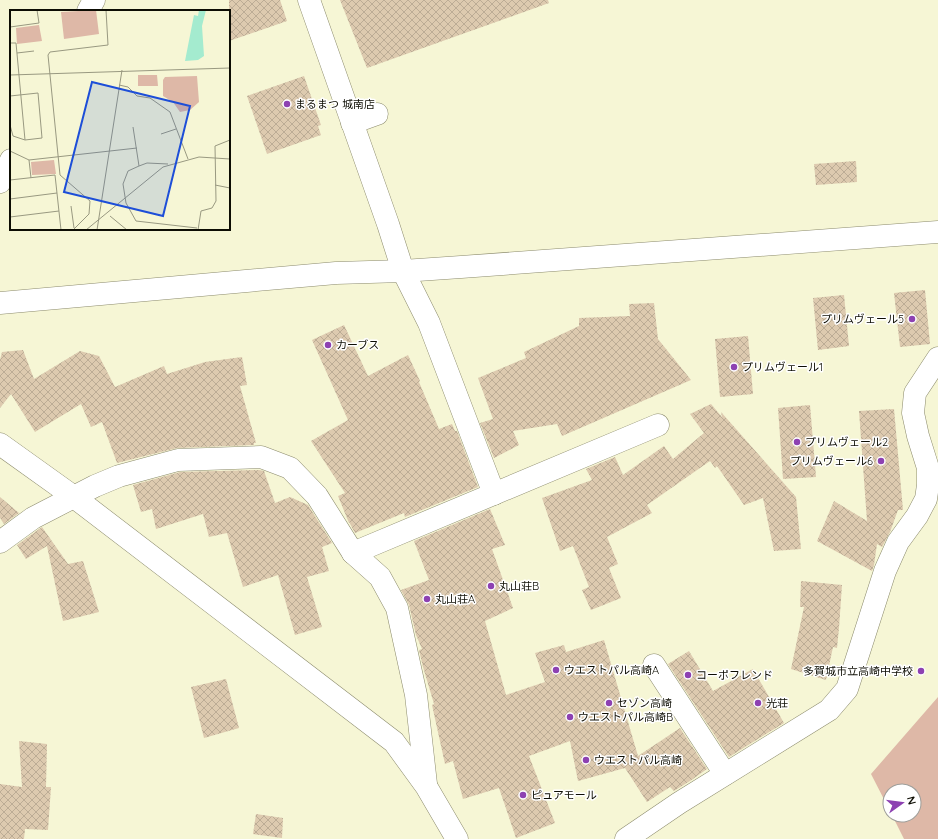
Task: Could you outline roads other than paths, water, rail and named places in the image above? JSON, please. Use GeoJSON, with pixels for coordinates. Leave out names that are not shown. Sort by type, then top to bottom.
{"type":"FeatureCollection","features":[{"type":"Feature","properties":{"kind":"street"},"geometry":{"type":"LineString","coordinates":[[89,10],[94,0]]}},
{"type":"Feature","properties":{"kind":"street"},"geometry":{"type":"LineString","coordinates":[[309,0],[388,224],[403,271],[429,323],[494,494]]}},
{"type":"Feature","properties":{"kind":"street"},"geometry":{"type":"LineString","coordinates":[[352,122],[377,114]]}},
{"type":"Feature","properties":{"kind":"street"},"geometry":{"type":"LineString","coordinates":[[0,182],[10,162]]}},
{"type":"Feature","properties":{"kind":"street"},"geometry":{"type":"LineString","coordinates":[[0,303],[336,274],[403,271],[938,232]]}},
{"type":"Feature","properties":{"kind":"street"},"geometry":{"type":"LineString","coordinates":[[626,839],[679,803],[829,710],[847,689],[885,571],[898,542],[917,516],[926,499],[928,468],[912,413],[915,393],[938,358]]}},
{"type":"Feature","properties":{"kind":"street"},"geometry":{"type":"LineString","coordinates":[[353,553],[658,425]]}},
{"type":"Feature","properties":{"kind":"street"},"geometry":{"type":"LineString","coordinates":[[0,444],[74,497],[394,742],[426,786],[457,839]]}},
{"type":"Feature","properties":{"kind":"street"},"geometry":{"type":"LineString","coordinates":[[0,542],[33,518],[95,486],[119,476],[178,460],[261,457],[290,468],[317,496],[353,553],[380,577],[397,608],[416,695],[426,786]]}},
{"type":"Feature","properties":{"kind":"street"},"geometry":{"type":"LineString","coordinates":[[654,665],[725,774]]}},
{"type":"Feature","properties":{"kind":"place","name":"まるまつ 城南店"},"geometry":{"type":"Point","coordinates":[287,104]}},
{"type":"Feature","properties":{"kind":"place","name":"プリムヴェール5"},"geometry":{"type":"Point","coordinates":[912,319]}},
{"type":"Feature","properties":{"kind":"place","name":"カーブス"},"geometry":{"type":"Point","coordinates":[328,345]}},
{"type":"Feature","properties":{"kind":"place","name":"プリムヴェール1"},"geometry":{"type":"Point","coordinates":[734,367]}},
{"type":"Feature","properties":{"kind":"place","name":"プリムヴェール2"},"geometry":{"type":"Point","coordinates":[797,442]}},
{"type":"Feature","properties":{"kind":"place","name":"プリムヴェール6"},"geometry":{"type":"Point","coordinates":[881,461]}},
{"type":"Feature","properties":{"kind":"place","name":"丸山荘B"},"geometry":{"type":"Point","coordinates":[491,586]}},
{"type":"Feature","properties":{"kind":"place","name":"丸山荘A"},"geometry":{"type":"Point","coordinates":[427,599]}},
{"type":"Feature","properties":{"kind":"place","name":"ウエストパル高崎A"},"geometry":{"type":"Point","coordinates":[556,670]}},
{"type":"Feature","properties":{"kind":"place","name":"多賀城市立高崎中学校"},"geometry":{"type":"Point","coordinates":[921,671]}},
{"type":"Feature","properties":{"kind":"place","name":"コーポフレンド"},"geometry":{"type":"Point","coordinates":[688,675]}},
{"type":"Feature","properties":{"kind":"place","name":"セゾン高崎"},"geometry":{"type":"Point","coordinates":[609,703]}},
{"type":"Feature","properties":{"kind":"place","name":"光荘"},"geometry":{"type":"Point","coordinates":[758,703]}},
{"type":"Feature","properties":{"kind":"place","name":"ウエストパル高崎B"},"geometry":{"type":"Point","coordinates":[570,717]}},
{"type":"Feature","properties":{"kind":"place","name":"ウエストパル高崎"},"geometry":{"type":"Point","coordinates":[586,760]}},
{"type":"Feature","properties":{"kind":"place","name":"ピュアモール"},"geometry":{"type":"Point","coordinates":[523,795]}}]}
